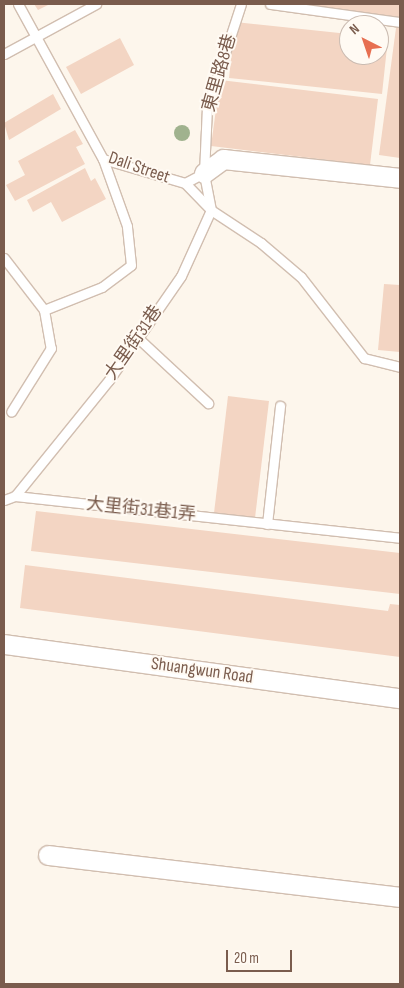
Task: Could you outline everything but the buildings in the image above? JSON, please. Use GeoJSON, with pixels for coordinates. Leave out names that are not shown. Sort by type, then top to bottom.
{"type":"FeatureCollection","features":[{"type":"Feature","properties":{"kind":"street","name":"Dali Street"},"geometry":{"type":"LineString","coordinates":[[204,173],[223,159],[400,178]]}},
{"type":"Feature","properties":{"kind":"street","name":"Shuangwun Road"},"geometry":{"type":"LineString","coordinates":[[4,644],[400,698]]}},
{"type":"Feature","properties":{"kind":"street"},"geometry":{"type":"LineString","coordinates":[[48,856],[400,897]]}},
{"type":"Feature","properties":{"kind":"lane","name":"Dali Street"},"geometry":{"type":"LineString","coordinates":[[18,4],[103,158],[185,183],[204,173]]}},
{"type":"Feature","properties":{"kind":"lane"},"geometry":{"type":"LineString","coordinates":[[4,54],[96,4]]}},
{"type":"Feature","properties":{"kind":"lane","name":"東里路8巷"},"geometry":{"type":"LineString","coordinates":[[204,173],[207,108],[241,4]]}},
{"type":"Feature","properties":{"kind":"lane"},"geometry":{"type":"LineString","coordinates":[[270,4],[400,22]]}},
{"type":"Feature","properties":{"kind":"lane"},"geometry":{"type":"LineString","coordinates":[[44,310],[102,287],[131,265],[127,226],[103,158]]}},
{"type":"Feature","properties":{"kind":"lane"},"geometry":{"type":"LineString","coordinates":[[204,173],[211,210]]}},
{"type":"Feature","properties":{"kind":"lane"},"geometry":{"type":"LineString","coordinates":[[185,183],[211,210],[262,243],[301,277],[364,358],[400,367]]}},
{"type":"Feature","properties":{"kind":"lane","name":"大里街31巷"},"geometry":{"type":"LineString","coordinates":[[15,496],[109,380],[138,338],[180,276],[211,210]]}},
{"type":"Feature","properties":{"kind":"lane"},"geometry":{"type":"LineString","coordinates":[[4,258],[44,310],[51,348],[11,412]]}},
{"type":"Feature","properties":{"kind":"lane"},"geometry":{"type":"LineString","coordinates":[[138,338],[208,403]]}},
{"type":"Feature","properties":{"kind":"lane"},"geometry":{"type":"LineString","coordinates":[[267,524],[280,406]]}},
{"type":"Feature","properties":{"kind":"lane"},"geometry":{"type":"LineString","coordinates":[[4,500],[15,496]]}},
{"type":"Feature","properties":{"kind":"lane","name":"大里街31巷1弄"},"geometry":{"type":"LineString","coordinates":[[15,496],[400,538]]}}]}
